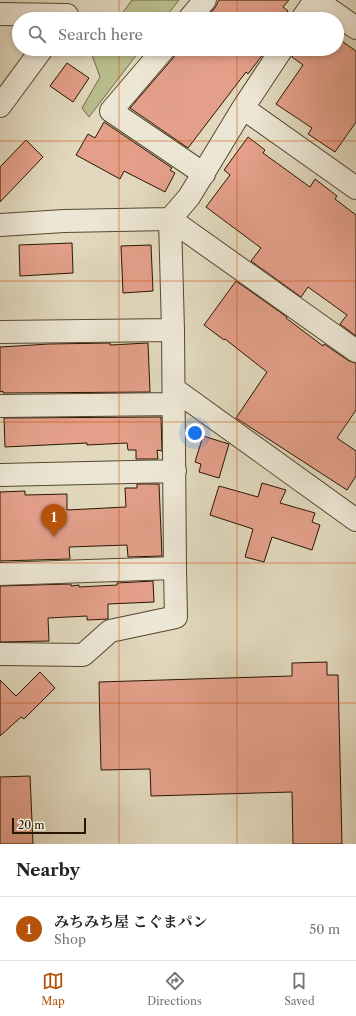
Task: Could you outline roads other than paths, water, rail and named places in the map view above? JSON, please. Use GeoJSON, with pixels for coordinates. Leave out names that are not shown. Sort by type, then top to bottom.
{"type":"FeatureCollection","features":[{"type":"Feature","properties":{"kind":"street"},"geometry":{"type":"LineString","coordinates":[[195,12],[205,0]]}},
{"type":"Feature","properties":{"kind":"street"},"geometry":{"type":"LineString","coordinates":[[307,12],[316,0],[333,12]]}},
{"type":"Feature","properties":{"kind":"street"},"geometry":{"type":"LineString","coordinates":[[47,12],[70,11]]}},
{"type":"Feature","properties":{"kind":"street"},"geometry":{"type":"LineString","coordinates":[[0,14],[12,13]]}},
{"type":"Feature","properties":{"kind":"street"},"geometry":{"type":"LineString","coordinates":[[344,20],[356,28]]}},
{"type":"Feature","properties":{"kind":"street"},"geometry":{"type":"LineString","coordinates":[[0,106],[37,56]]}},
{"type":"Feature","properties":{"kind":"street"},"geometry":{"type":"LineString","coordinates":[[158,56],[111,111],[204,174]]}},
{"type":"Feature","properties":{"kind":"street"},"geometry":{"type":"LineString","coordinates":[[0,654],[83,655],[110,631],[176,617],[173,330],[170,219],[189,197],[243,108],[277,56]]}},
{"type":"Feature","properties":{"kind":"street"},"geometry":{"type":"LineString","coordinates":[[243,108],[356,188]]}},
{"type":"Feature","properties":{"kind":"street"},"geometry":{"type":"LineString","coordinates":[[0,225],[64,221],[170,219],[356,351]]}},
{"type":"Feature","properties":{"kind":"street"},"geometry":{"type":"LineString","coordinates":[[0,332],[173,330]]}},
{"type":"Feature","properties":{"kind":"street"},"geometry":{"type":"LineString","coordinates":[[0,406],[174,397],[356,520]]}},
{"type":"Feature","properties":{"kind":"street"},"geometry":{"type":"LineString","coordinates":[[0,475],[175,471]]}},
{"type":"Feature","properties":{"kind":"street"},"geometry":{"type":"LineString","coordinates":[[0,574],[175,568]]}},
{"type":"Feature","properties":{"kind":"place","name":"みちみち屋 こぐまパン"},"geometry":{"type":"Point","coordinates":[54,537]}}]}
